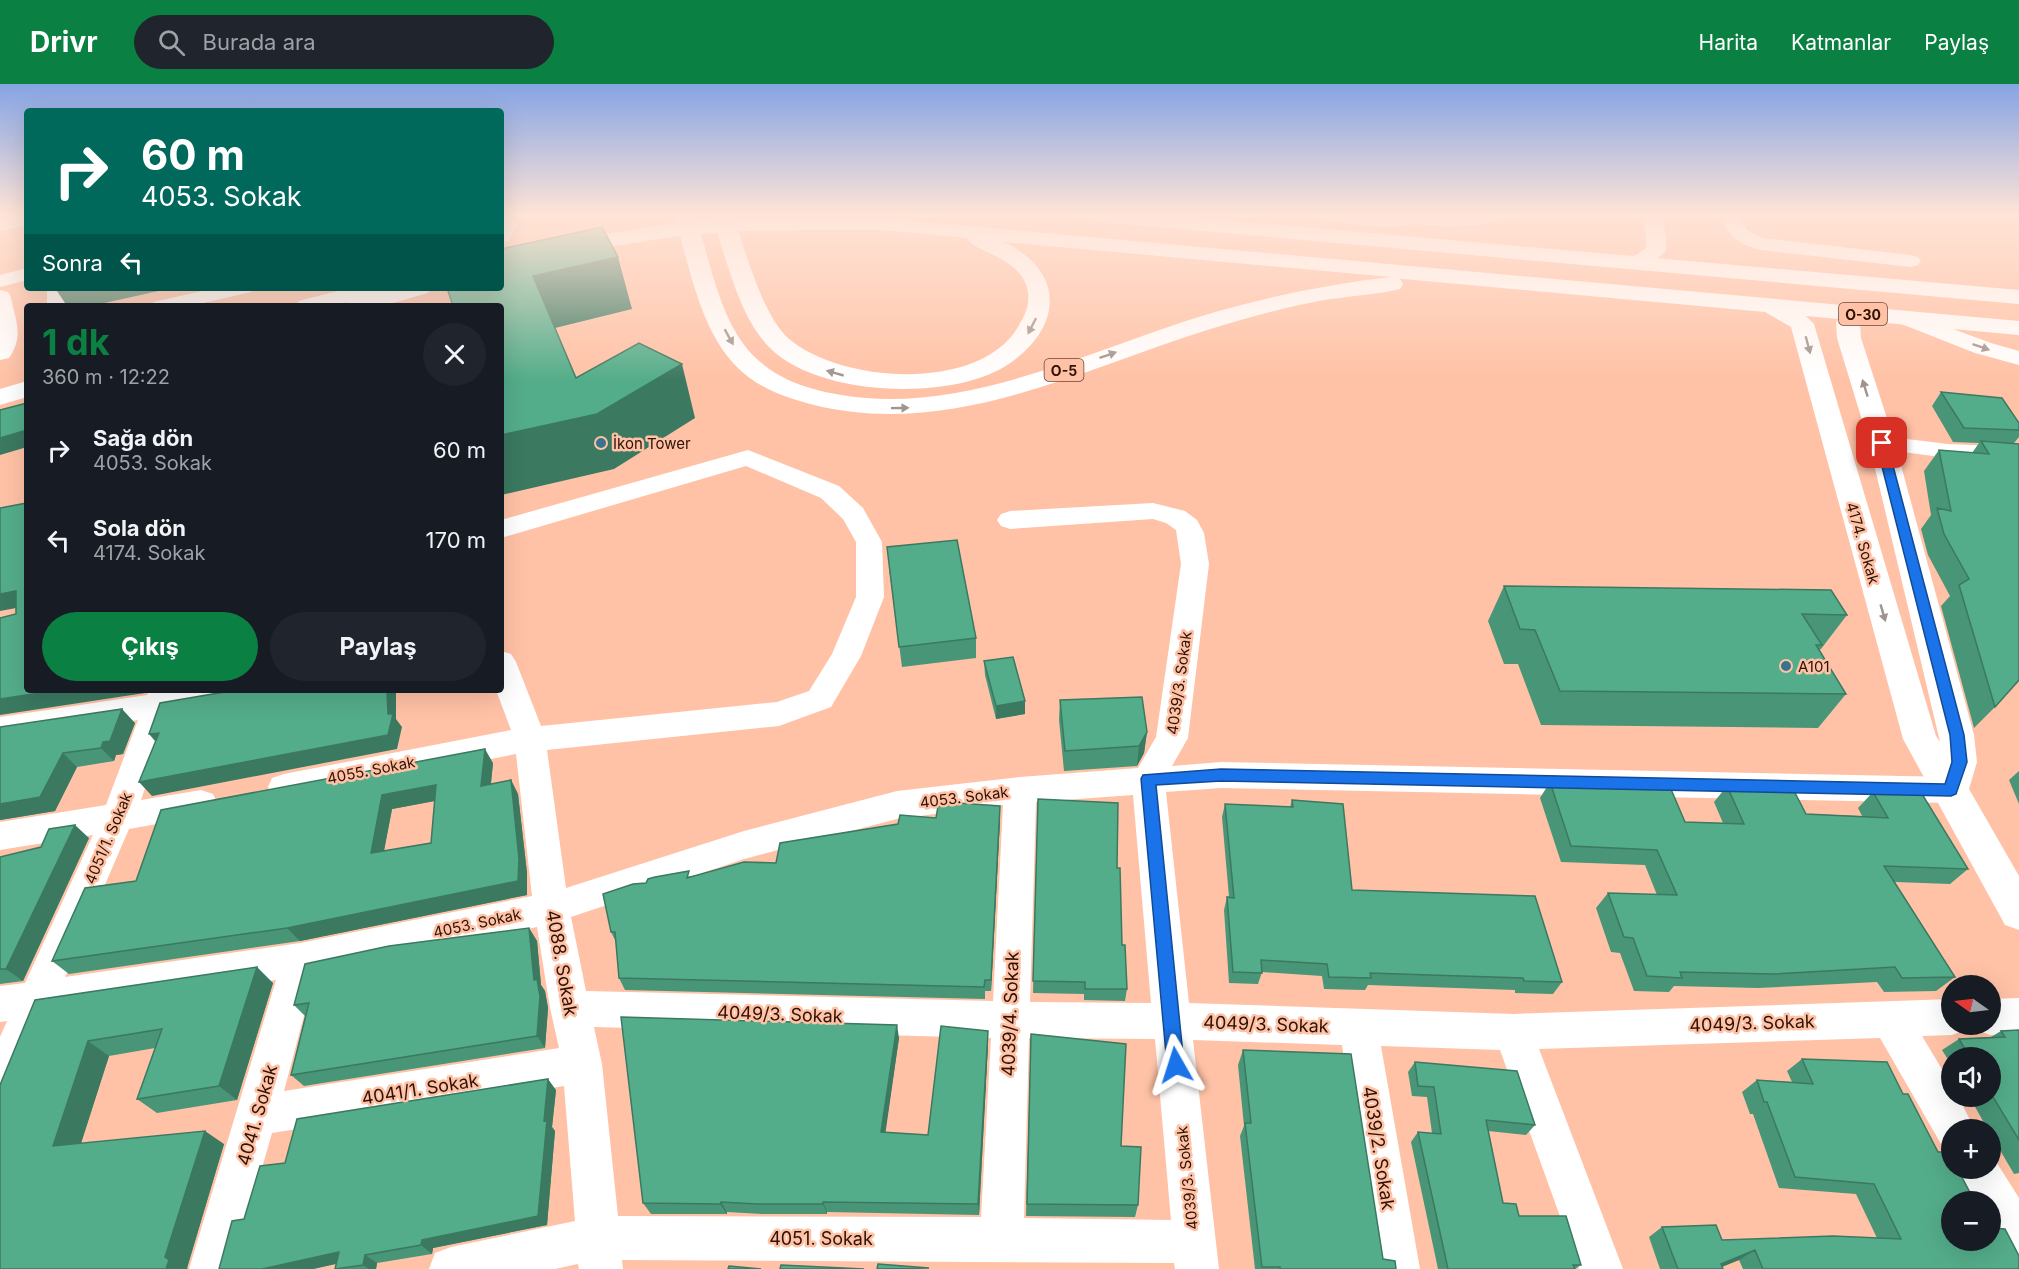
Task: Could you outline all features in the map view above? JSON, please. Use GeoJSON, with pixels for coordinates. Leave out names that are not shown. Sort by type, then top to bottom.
{"type":"FeatureCollection","features":[{"type":"Feature","properties":{"kind":"main road","name":"O-5"},"geometry":{"type":"LineString","coordinates":[[702,269],[715,310],[734,347],[742,358],[759,372],[788,389],[816,398],[864,407],[888,408],[938,406],[977,399],[1213,320],[1292,299],[1378,285],[1476,279]]}},
{"type":"Feature","properties":{"kind":"main road"},"geometry":{"type":"LineString","coordinates":[[743,269],[761,315],[773,335],[791,355],[812,366],[855,379],[886,382],[922,381],[955,375],[987,364],[1020,343],[1035,321],[1041,299],[1035,279],[1026,269]]}},
{"type":"Feature","properties":{"kind":"main road"},"geometry":{"type":"LineString","coordinates":[[1386,269],[1770,306]]}},
{"type":"Feature","properties":{"kind":"main road"},"geometry":{"type":"LineString","coordinates":[[1452,269],[2019,322]]}},
{"type":"Feature","properties":{"kind":"main road"},"geometry":{"type":"LineString","coordinates":[[1574,269],[2019,310]]}},
{"type":"Feature","properties":{"kind":"main road"},"geometry":{"type":"LineString","coordinates":[[1712,269],[2019,297]]}},
{"type":"Feature","properties":{"kind":"main road"},"geometry":{"type":"LineString","coordinates":[[333,303],[406,291]]}},
{"type":"Feature","properties":{"kind":"main road"},"geometry":{"type":"LineString","coordinates":[[0,297],[9,330],[18,346],[24,351]]}},
{"type":"Feature","properties":{"kind":"main road","name":"O-30"},"geometry":{"type":"LineString","coordinates":[[1770,306],[2019,331]]}},
{"type":"Feature","properties":{"kind":"main road","name":"4174. Sokak"},"geometry":{"type":"LineString","coordinates":[[1770,306],[1790,315],[1802,324],[1913,721],[1920,739],[2016,903]]}},
{"type":"Feature","properties":{"kind":"main road"},"geometry":{"type":"LineString","coordinates":[[1859,314],[1848,322],[1849,338],[1882,443],[1957,735],[1959,762],[1951,790]]}},
{"type":"Feature","properties":{"kind":"main road"},"geometry":{"type":"LineString","coordinates":[[0,353],[5,346],[9,330]]}},
{"type":"Feature","properties":{"kind":"main road"},"geometry":{"type":"LineString","coordinates":[[0,372],[24,368]]}},
{"type":"Feature","properties":{"kind":"main road"},"geometry":{"type":"LineString","coordinates":[[0,397],[24,390]]}},
{"type":"Feature","properties":{"kind":"street"},"geometry":{"type":"LineString","coordinates":[[0,281],[24,275]]}},
{"type":"Feature","properties":{"kind":"street"},"geometry":{"type":"LineString","coordinates":[[175,303],[230,291]]}},
{"type":"Feature","properties":{"kind":"street"},"geometry":{"type":"LineString","coordinates":[[1907,318],[1983,348],[2019,358]]}},
{"type":"Feature","properties":{"kind":"street"},"geometry":{"type":"LineString","coordinates":[[1882,443],[2019,455]]}},
{"type":"Feature","properties":{"kind":"street","name":"4055. Sokak"},"geometry":{"type":"LineString","coordinates":[[0,836],[240,796],[530,739],[779,714],[820,699],[846,656],[870,597],[869,542],[854,514],[830,492],[748,458],[504,528]]}},
{"type":"Feature","properties":{"kind":"street","name":"4039/3. Sokak"},"geometry":{"type":"LineString","coordinates":[[1010,520],[1153,510],[1174,515],[1188,523],[1193,536],[1195,564],[1172,738],[1148,779],[1196,1256]]}},
{"type":"Feature","properties":{"kind":"street","name":"4088. Sokak"},"geometry":{"type":"LineString","coordinates":[[504,670],[530,739],[551,908],[569,1008],[582,1064],[600,1254]]}},
{"type":"Feature","properties":{"kind":"street"},"geometry":{"type":"LineString","coordinates":[[0,729],[161,698],[221,693]]}},
{"type":"Feature","properties":{"kind":"street","name":"4051/1. Sokak"},"geometry":{"type":"LineString","coordinates":[[0,1081],[118,817],[161,698]]}},
{"type":"Feature","properties":{"kind":"street","name":"4053. Sokak"},"geometry":{"type":"LineString","coordinates":[[0,1004],[300,960],[551,908],[744,844],[897,805],[1020,790],[1148,779],[1233,775],[1951,790]]}},
{"type":"Feature","properties":{"kind":"street","name":"4039/4. Sokak"},"geometry":{"type":"LineString","coordinates":[[1002,1239],[1020,790]]}},
{"type":"Feature","properties":{"kind":"street","name":"4041. Sokak"},"geometry":{"type":"LineString","coordinates":[[211,1269],[300,960]]}},
{"type":"Feature","properties":{"kind":"street","name":"4049/3. Sokak"},"geometry":{"type":"LineString","coordinates":[[569,1008],[1010,1020],[1171,1021],[1513,1032],[1941,1017]]}},
{"type":"Feature","properties":{"kind":"street"},"geometry":{"type":"LineString","coordinates":[[2001,1017],[2019,1017]]}},
{"type":"Feature","properties":{"kind":"street"},"geometry":{"type":"LineString","coordinates":[[1890,1018],[1949,1119]]}},
{"type":"Feature","properties":{"kind":"street","name":"4039/2. Sokak"},"geometry":{"type":"LineString","coordinates":[[1359,1028],[1398,1269]]}},
{"type":"Feature","properties":{"kind":"street"},"geometry":{"type":"LineString","coordinates":[[1513,1032],[1601,1269]]}},
{"type":"Feature","properties":{"kind":"street","name":"4041/1. Sokak"},"geometry":{"type":"LineString","coordinates":[[257,1115],[582,1064]]}},
{"type":"Feature","properties":{"kind":"street"},"geometry":{"type":"LineString","coordinates":[[1984,1179],[2019,1239]]}},
{"type":"Feature","properties":{"kind":"street","name":"4051. Sokak"},"geometry":{"type":"LineString","coordinates":[[451,1269],[600,1254],[1002,1239],[1196,1256]]}},
{"type":"Feature","properties":{"kind":"building"},"geometry":{"type":"Polygon","coordinates":[[[504,269],[563,269],[533,276],[576,378],[639,343],[682,364],[597,414],[504,434],[504,303],[452,303],[448,291],[504,291],[504,269]]]}},
{"type":"Feature","properties":{"kind":"building"},"geometry":{"type":"Polygon","coordinates":[[[1941,392],[2002,398],[2019,423],[2019,430],[1964,428],[1941,392]]]}},
{"type":"Feature","properties":{"kind":"building"},"geometry":{"type":"Polygon","coordinates":[[[24,404],[24,431],[0,438],[0,410],[24,404]]]}},
{"type":"Feature","properties":{"kind":"building"},"geometry":{"type":"Polygon","coordinates":[[[1981,441],[2019,444],[2019,680],[1995,707],[1959,585],[1969,579],[1944,534],[1937,508],[1951,511],[1939,450],[1989,454],[1981,441]]]}},
{"type":"Feature","properties":{"kind":"building"},"geometry":{"type":"Polygon","coordinates":[[[24,504],[24,693],[39,693],[0,699],[0,618],[16,614],[16,591],[0,594],[0,508],[24,504]]]}},
{"type":"Feature","properties":{"kind":"building"},"geometry":{"type":"Polygon","coordinates":[[[957,540],[976,638],[899,647],[887,547],[957,540]]]}},
{"type":"Feature","properties":{"kind":"building"},"geometry":{"type":"Polygon","coordinates":[[[1504,586],[1831,590],[1847,615],[1802,614],[1822,645],[1816,645],[1846,694],[1560,691],[1535,630],[1520,629],[1504,586]]]}},
{"type":"Feature","properties":{"kind":"building"},"geometry":{"type":"Polygon","coordinates":[[[1013,657],[1025,701],[996,706],[984,661],[1013,657]]]}},
{"type":"Feature","properties":{"kind":"building"},"geometry":{"type":"Polygon","coordinates":[[[218,693],[387,693],[388,714],[393,714],[388,735],[139,782],[159,733],[149,734],[160,703],[218,693]]]}},
{"type":"Feature","properties":{"kind":"building"},"geometry":{"type":"Polygon","coordinates":[[[1142,697],[1147,732],[1139,746],[1065,751],[1060,700],[1142,697]]]}},
{"type":"Feature","properties":{"kind":"building"},"geometry":{"type":"Polygon","coordinates":[[[122,709],[110,741],[103,742],[101,748],[63,753],[40,797],[0,804],[0,727],[122,709]]]}},
{"type":"Feature","properties":{"kind":"building"},"geometry":{"type":"Polygon","coordinates":[[[485,749],[481,786],[511,780],[519,859],[518,881],[287,928],[52,961],[85,888],[136,881],[161,810],[485,749]],[[436,785],[382,795],[371,853],[431,843],[436,785]]]}},
{"type":"Feature","properties":{"kind":"building"},"geometry":{"type":"Polygon","coordinates":[[[1550,782],[1670,787],[1685,822],[1744,824],[1727,786],[1793,789],[1806,814],[1888,818],[1873,792],[1922,794],[1968,869],[1884,866],[1954,975],[1902,978],[1895,967],[1774,974],[1680,972],[1682,978],[1647,976],[1633,938],[1624,937],[1608,893],[1677,895],[1657,850],[1571,846],[1550,782]]]}},
{"type":"Feature","properties":{"kind":"building"},"geometry":{"type":"Polygon","coordinates":[[[1038,799],[1118,803],[1117,868],[1120,868],[1122,945],[1125,945],[1127,989],[1085,989],[1085,982],[1033,981],[1038,799]]]}},
{"type":"Feature","properties":{"kind":"building"},"geometry":{"type":"Polygon","coordinates":[[[1292,800],[1343,804],[1352,890],[1535,896],[1562,982],[1524,981],[1523,978],[1370,973],[1371,978],[1329,977],[1327,964],[1261,960],[1262,973],[1233,972],[1227,897],[1234,898],[1225,804],[1293,807],[1292,800]]]}},
{"type":"Feature","properties":{"kind":"building"},"geometry":{"type":"Polygon","coordinates":[[[945,802],[1000,806],[991,980],[985,980],[984,987],[619,978],[615,932],[611,932],[603,894],[633,884],[646,883],[648,879],[655,877],[689,871],[687,878],[744,862],[776,863],[780,843],[898,824],[900,815],[936,818],[938,806],[944,807],[945,802]]]}},
{"type":"Feature","properties":{"kind":"building"},"geometry":{"type":"Polygon","coordinates":[[[75,825],[6,969],[0,969],[0,857],[41,847],[49,829],[75,825]]]}},
{"type":"Feature","properties":{"kind":"building"},"geometry":{"type":"Polygon","coordinates":[[[529,928],[534,980],[537,979],[540,996],[537,1036],[291,1075],[309,1003],[294,1005],[305,964],[389,946],[529,928]]]}},
{"type":"Feature","properties":{"kind":"building"},"geometry":{"type":"Polygon","coordinates":[[[257,967],[219,1086],[137,1099],[162,1029],[88,1041],[53,1146],[205,1131],[165,1257],[169,1260],[166,1269],[0,1269],[0,1085],[35,1000],[257,967]]]}},
{"type":"Feature","properties":{"kind":"building"},"geometry":{"type":"Polygon","coordinates":[[[621,1017],[897,1025],[881,1132],[928,1135],[941,1026],[988,1031],[978,1204],[643,1203],[621,1017]]]}},
{"type":"Feature","properties":{"kind":"building"},"geometry":{"type":"Polygon","coordinates":[[[2019,1030],[2019,1140],[1999,1107],[2001,1107],[2001,1047],[1964,1047],[1959,1039],[2005,1037],[2001,1031],[2019,1030]]]}},
{"type":"Feature","properties":{"kind":"building"},"geometry":{"type":"Polygon","coordinates":[[[1031,1034],[1126,1044],[1121,1146],[1141,1147],[1138,1205],[1027,1204],[1031,1034]]]}},
{"type":"Feature","properties":{"kind":"building"},"geometry":{"type":"Polygon","coordinates":[[[1243,1050],[1351,1054],[1383,1259],[1395,1261],[1396,1269],[1262,1267],[1245,1123],[1251,1123],[1243,1050]]]}},
{"type":"Feature","properties":{"kind":"building"},"geometry":{"type":"Polygon","coordinates":[[[1802,1059],[1887,1062],[1903,1094],[1908,1094],[1938,1152],[1941,1152],[1941,1179],[1963,1179],[1969,1191],[1941,1191],[1941,1251],[2001,1251],[2001,1229],[2005,1229],[2019,1256],[2019,1269],[1763,1269],[1755,1250],[1721,1264],[1723,1269],[1678,1269],[1662,1227],[1716,1225],[1722,1240],[1833,1236],[1901,1239],[1874,1184],[1795,1177],[1757,1080],[1813,1084],[1802,1059]]]}},
{"type":"Feature","properties":{"kind":"building"},"geometry":{"type":"Polygon","coordinates":[[[1415,1062],[1517,1071],[1535,1125],[1486,1120],[1503,1203],[1516,1204],[1519,1216],[1566,1216],[1581,1265],[1573,1265],[1575,1269],[1448,1269],[1418,1132],[1441,1134],[1434,1087],[1418,1086],[1415,1062]]]}},
{"type":"Feature","properties":{"kind":"building"},"geometry":{"type":"Polygon","coordinates":[[[548,1079],[544,1121],[547,1120],[538,1216],[422,1240],[421,1245],[365,1255],[363,1265],[335,1269],[339,1252],[262,1269],[219,1269],[232,1221],[244,1219],[260,1166],[285,1163],[297,1119],[548,1079]]]}},
{"type":"Feature","properties":{"kind":"building"},"geometry":{"type":"Polygon","coordinates":[[[878,1264],[929,1268],[877,1269],[878,1264]]]}},
{"type":"Feature","properties":{"kind":"building"},"geometry":{"type":"Polygon","coordinates":[[[781,1265],[864,1269],[780,1269],[781,1265]]]}},
{"type":"Feature","properties":{"kind":"building"},"geometry":{"type":"Polygon","coordinates":[[[729,1266],[761,1269],[728,1269],[729,1266]]]}},
{"type":"Feature","properties":{"kind":"place","name":"İkon Tower"},"geometry":{"type":"Point","coordinates":[601,443]}},
{"type":"Feature","properties":{"kind":"place","name":"A101"},"geometry":{"type":"Point","coordinates":[1786,666]}},
{"type":"Feature","properties":{"kind":"route"},"geometry":{"type":"LineString","coordinates":[[1176,1065],[1148,779],[1221,775],[1951,790],[1959,762],[1957,735],[1882,443]]}}]}
